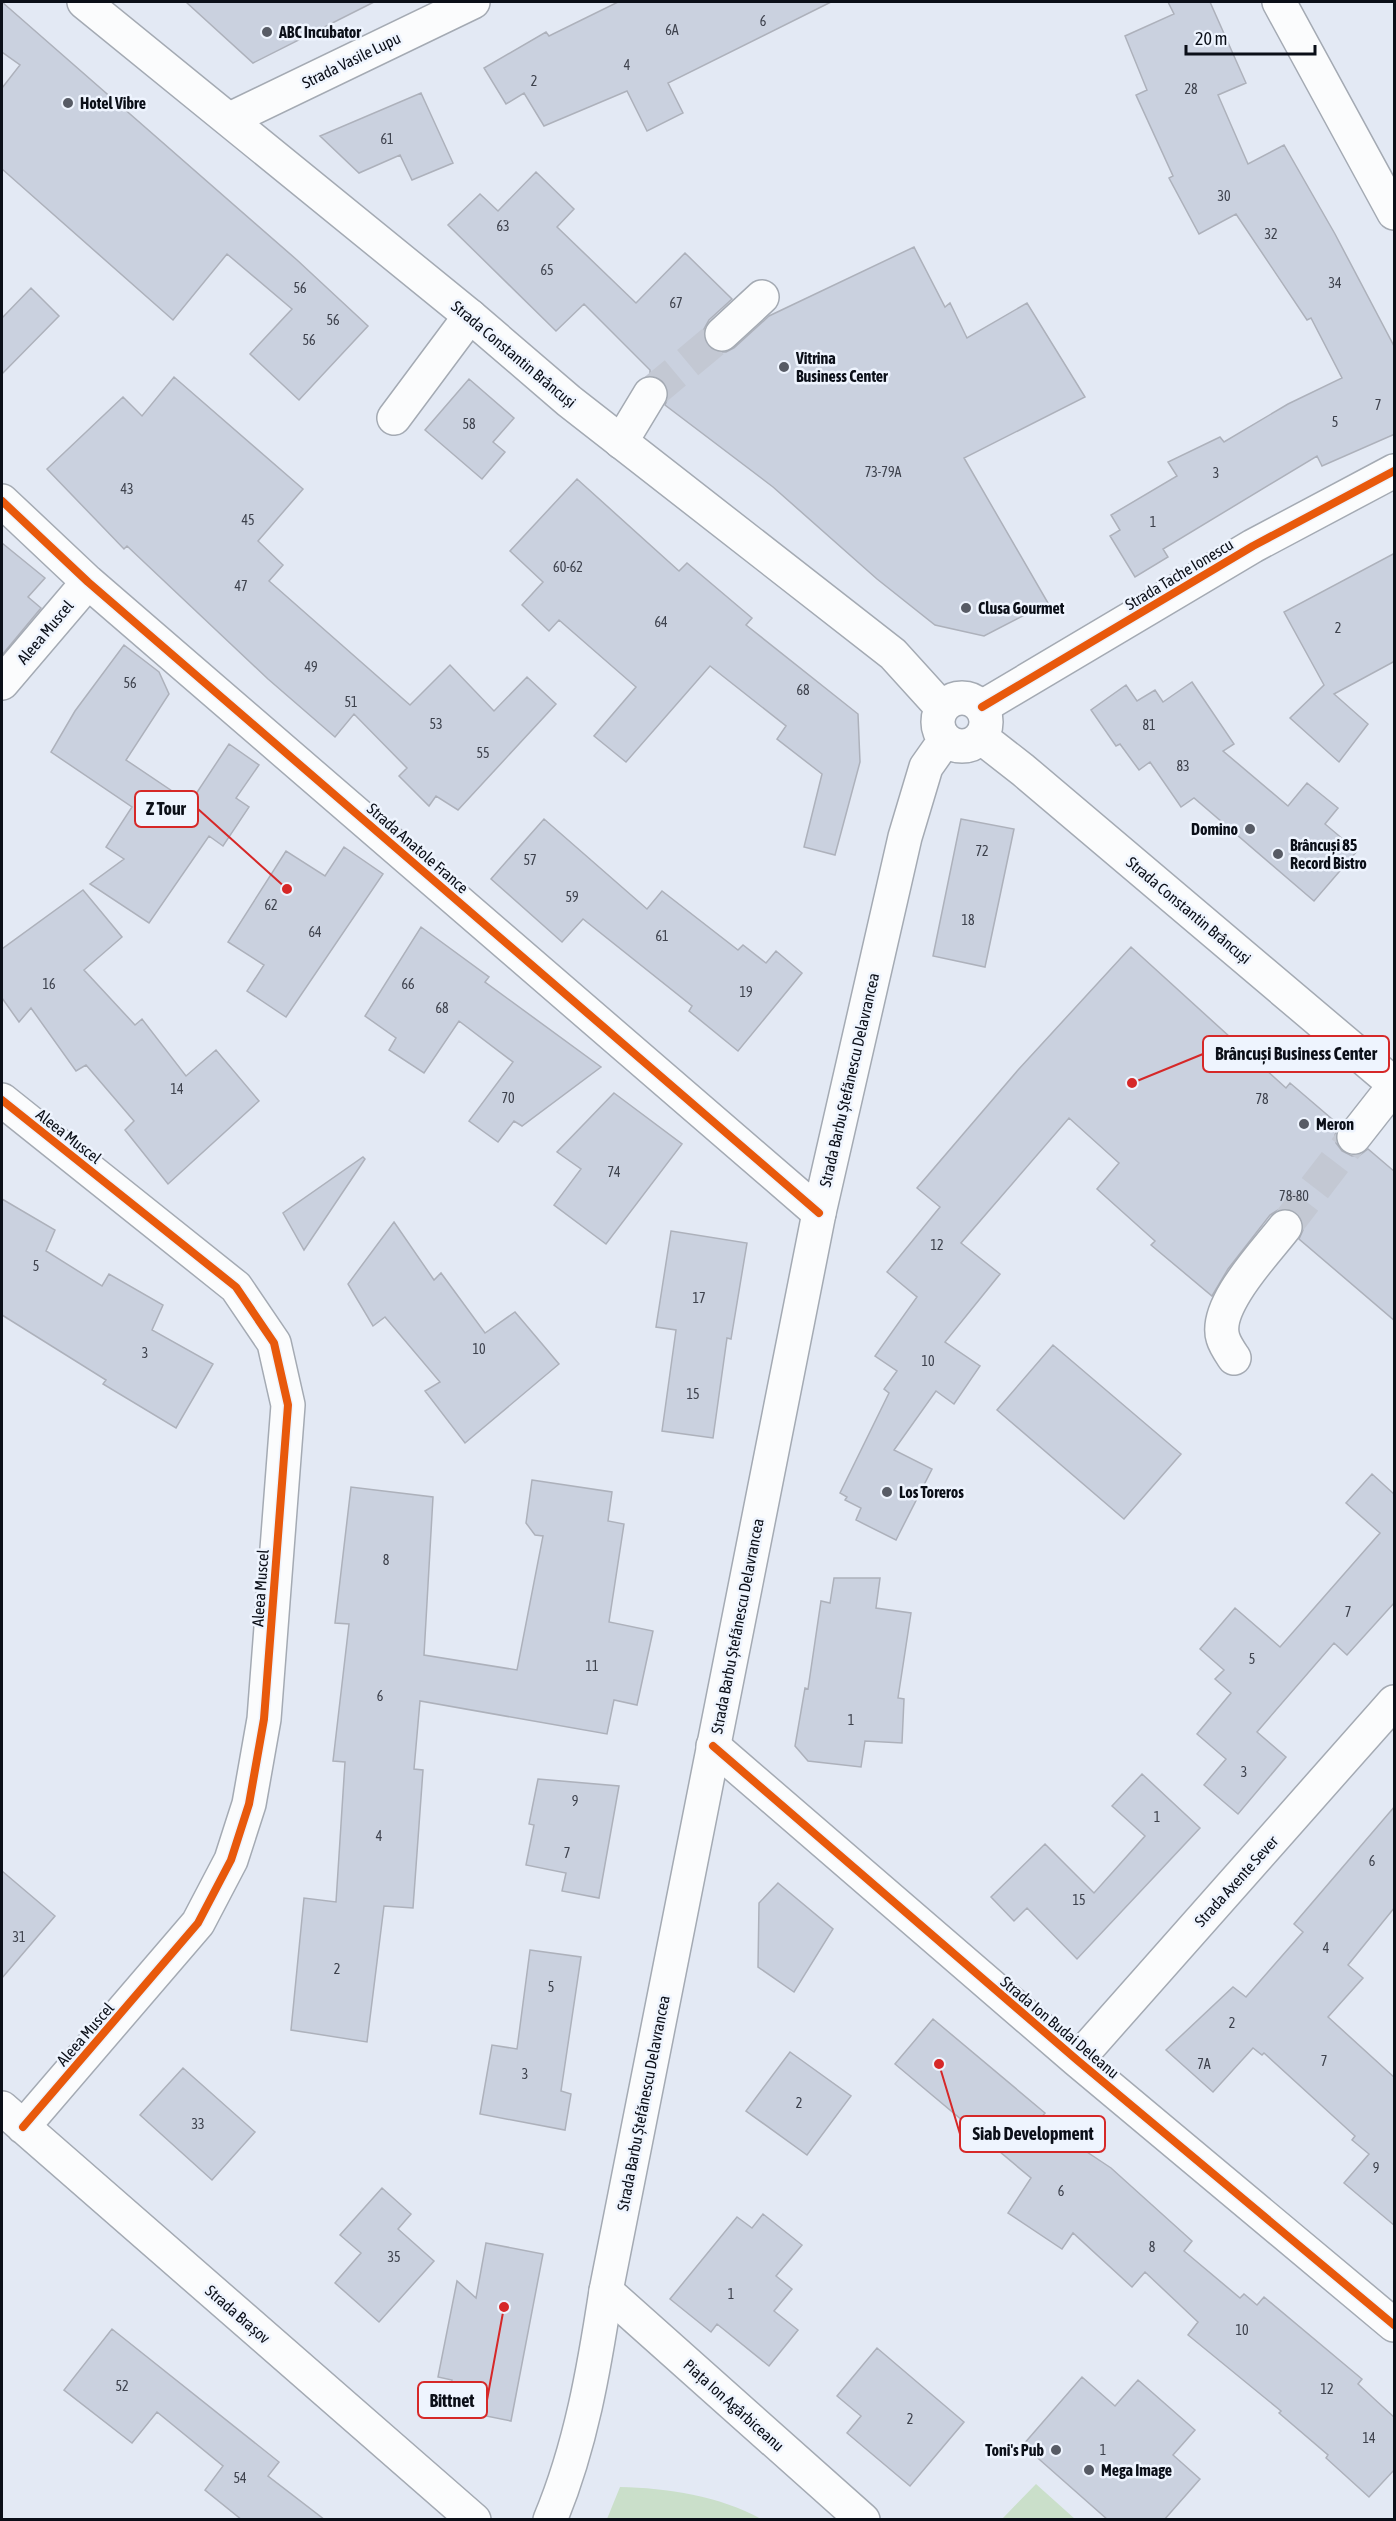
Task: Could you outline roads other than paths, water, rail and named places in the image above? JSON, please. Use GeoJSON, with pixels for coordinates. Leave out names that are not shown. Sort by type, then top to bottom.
{"type":"FeatureCollection","features":[{"type":"Feature","properties":{"kind":"street","name":"Strada Constantin Brâncuși"},"geometry":{"type":"LineString","coordinates":[[84,2],[230,119],[621,442],[893,654],[942,708]]}},
{"type":"Feature","properties":{"kind":"street","name":"Strada Vasile Lupu"},"geometry":{"type":"LineString","coordinates":[[230,119],[473,2]]}},
{"type":"Feature","properties":{"kind":"street"},"geometry":{"type":"LineString","coordinates":[[1279,2],[1395,213]]}},
{"type":"Feature","properties":{"kind":"street"},"geometry":{"type":"LineString","coordinates":[[722,334],[762,297]]}},
{"type":"Feature","properties":{"kind":"street"},"geometry":{"type":"LineString","coordinates":[[394,417],[470,316]]}},
{"type":"Feature","properties":{"kind":"street"},"geometry":{"type":"LineString","coordinates":[[621,442],[650,394]]}},
{"type":"Feature","properties":{"kind":"street","name":"Strada Tache Ionescu"},"geometry":{"type":"LineString","coordinates":[[982,722],[1253,546],[1395,471]]}},
{"type":"Feature","properties":{"kind":"street","name":"Strada Anatole France"},"geometry":{"type":"LineString","coordinates":[[2,501],[88,582],[819,1213]]}},
{"type":"Feature","properties":{"kind":"street","name":"Aleea Muscel"},"geometry":{"type":"LineString","coordinates":[[2,683],[88,582]]}},
{"type":"Feature","properties":{"kind":"street"},"geometry":{"type":"LineString","coordinates":[[957,698],[974,701],[982,722],[963,747],[953,746],[945,740],[938,724],[942,708],[957,698]]}},
{"type":"Feature","properties":{"kind":"street","name":"Strada Constantin Brâncuși"},"geometry":{"type":"LineString","coordinates":[[982,722],[1023,770],[1395,1085]]}},
{"type":"Feature","properties":{"kind":"street","name":"Strada Barbu Ștefănescu Delavrancea"},"geometry":{"type":"LineString","coordinates":[[550,2520],[574,2456],[591,2386],[606,2291],[819,1213],[905,837],[926,767],[945,740]]}},
{"type":"Feature","properties":{"kind":"street"},"geometry":{"type":"LineString","coordinates":[[1354,1137],[1395,1085]]}},
{"type":"Feature","properties":{"kind":"street","name":"Aleea Muscel"},"geometry":{"type":"LineString","coordinates":[[2,1100],[236,1287],[274,1343],[288,1405],[264,1719],[249,1804],[231,1860],[198,1923],[12,2117]]}},
{"type":"Feature","properties":{"kind":"street"},"geometry":{"type":"LineString","coordinates":[[1234,1359],[1222,1337],[1222,1319],[1228,1303],[1285,1227]]}},
{"type":"Feature","properties":{"kind":"street","name":"Strada Axente Sever"},"geometry":{"type":"LineString","coordinates":[[1077,2060],[1395,1702]]}},
{"type":"Feature","properties":{"kind":"street","name":"Strada Ion Budai Deleanu"},"geometry":{"type":"LineString","coordinates":[[713,1746],[1077,2060],[1395,2325]]}},
{"type":"Feature","properties":{"kind":"street","name":"Strada Brașov"},"geometry":{"type":"LineString","coordinates":[[12,2117],[474,2520]]}},
{"type":"Feature","properties":{"kind":"street","name":"Piața Ion Agârbiceanu"},"geometry":{"type":"LineString","coordinates":[[606,2291],[863,2520]]}},
{"type":"Feature","properties":{"kind":"tunnel"},"geometry":{"type":"LineString","coordinates":[[650,394],[722,334]]}},
{"type":"Feature","properties":{"kind":"tunnel"},"geometry":{"type":"LineString","coordinates":[[1285,1227],[1354,1137]]}},
{"type":"Feature","properties":{"kind":"place","name":"ABC Incubator"},"geometry":{"type":"Point","coordinates":[267,32]}},
{"type":"Feature","properties":{"kind":"place","name":"Hotel Vibre"},"geometry":{"type":"Point","coordinates":[68,103]}},
{"type":"Feature","properties":{"kind":"place","name":"Vitrina Business Center"},"geometry":{"type":"Point","coordinates":[784,367]}},
{"type":"Feature","properties":{"kind":"place","name":"Clusa Gourmet"},"geometry":{"type":"Point","coordinates":[966,608]}},
{"type":"Feature","properties":{"kind":"place","name":"Domino"},"geometry":{"type":"Point","coordinates":[1250,829]}},
{"type":"Feature","properties":{"kind":"place","name":"Brâncuși 85 Record Bistro"},"geometry":{"type":"Point","coordinates":[1278,854]}},
{"type":"Feature","properties":{"kind":"place","name":"Z Tour"},"geometry":{"type":"Point","coordinates":[287,889]}},
{"type":"Feature","properties":{"kind":"place","name":"Brâncuși Business Center"},"geometry":{"type":"Point","coordinates":[1132,1083]}},
{"type":"Feature","properties":{"kind":"place","name":"Meron"},"geometry":{"type":"Point","coordinates":[1304,1124]}},
{"type":"Feature","properties":{"kind":"place","name":"Los Toreros"},"geometry":{"type":"Point","coordinates":[887,1492]}},
{"type":"Feature","properties":{"kind":"place","name":"Siab Development"},"geometry":{"type":"Point","coordinates":[939,2064]}},
{"type":"Feature","properties":{"kind":"place","name":"Bittnet"},"geometry":{"type":"Point","coordinates":[504,2307]}},
{"type":"Feature","properties":{"kind":"place","name":"Toni's Pub"},"geometry":{"type":"Point","coordinates":[1056,2450]}},
{"type":"Feature","properties":{"kind":"place","name":"Mega Image"},"geometry":{"type":"Point","coordinates":[1089,2470]}}]}
